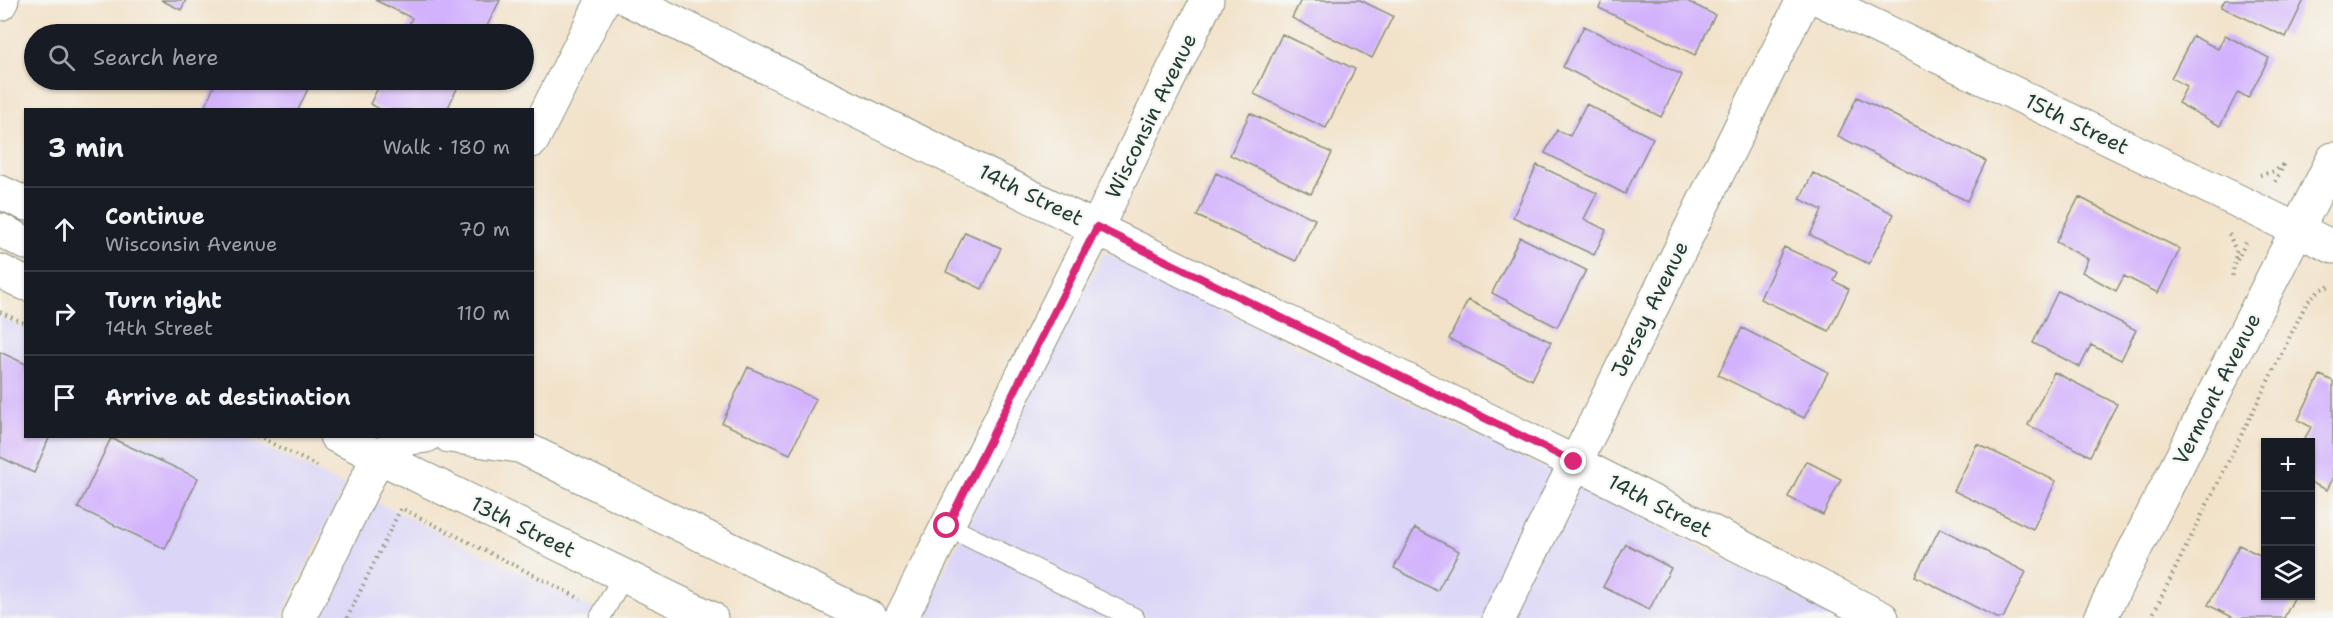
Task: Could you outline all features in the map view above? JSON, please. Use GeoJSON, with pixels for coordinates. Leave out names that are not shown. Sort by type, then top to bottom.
{"type":"FeatureCollection","features":[{"type":"Feature","properties":{"kind":"main road"},"geometry":{"type":"LineString","coordinates":[[0,4],[2,0]]}},
{"type":"Feature","properties":{"kind":"main road"},"geometry":{"type":"LineString","coordinates":[[534,137],[603,0]]}},
{"type":"Feature","properties":{"kind":"main road","name":"14th Street"},"geometry":{"type":"LineString","coordinates":[[629,0],[1574,462],[1882,618]]}},
{"type":"Feature","properties":{"kind":"main road","name":"Wisconsin Avenue"},"geometry":{"type":"LineString","coordinates":[[901,618],[1208,0]]}},
{"type":"Feature","properties":{"kind":"main road","name":"Jersey Avenue"},"geometry":{"type":"LineString","coordinates":[[1499,618],[1803,0]]}},
{"type":"Feature","properties":{"kind":"main road","name":"15th Street"},"geometry":{"type":"LineString","coordinates":[[1821,0],[2333,248]]}},
{"type":"Feature","properties":{"kind":"main road","name":"Vermont Avenue"},"geometry":{"type":"LineString","coordinates":[[2100,618],[2333,159]]}},
{"type":"Feature","properties":{"kind":"main road"},"geometry":{"type":"LineString","coordinates":[[0,192],[24,203]]}},
{"type":"Feature","properties":{"kind":"main road"},"geometry":{"type":"LineString","coordinates":[[0,230],[24,242]]}},
{"type":"Feature","properties":{"kind":"main road"},"geometry":{"type":"LineString","coordinates":[[0,272],[24,283]]}},
{"type":"Feature","properties":{"kind":"main road","name":"13th Street"},"geometry":{"type":"LineString","coordinates":[[340,438],[711,618]]}},
{"type":"Feature","properties":{"kind":"main road"},"geometry":{"type":"LineString","coordinates":[[299,618],[378,457],[408,438]]}},
{"type":"Feature","properties":{"kind":"main road"},"geometry":{"type":"LineString","coordinates":[[473,438],[508,441],[871,618]]}},
{"type":"Feature","properties":{"kind":"lane"},"geometry":{"type":"LineString","coordinates":[[947,526],[1134,618]]}},
{"type":"Feature","properties":{"kind":"lane"},"geometry":{"type":"LineString","coordinates":[[602,614],[622,576]]}},
{"type":"Feature","properties":{"kind":"path"},"geometry":{"type":"LineString","coordinates":[[2151,618],[2306,304],[2324,287],[2333,286]]}},
{"type":"Feature","properties":{"kind":"path"},"geometry":{"type":"LineString","coordinates":[[0,312],[24,323]]}},
{"type":"Feature","properties":{"kind":"path"},"geometry":{"type":"LineString","coordinates":[[347,618],[401,508],[602,614]]}},
{"type":"Feature","properties":{"kind":"shaded area"},"geometry":{"type":"Polygon","coordinates":[[[1104,252],[1566,479],[1840,618],[932,618],[923,613],[1104,252]]]}},
{"type":"Feature","properties":{"kind":"shaded area"},"geometry":{"type":"Polygon","coordinates":[[[0,316],[24,328],[24,438],[246,438],[345,486],[281,618],[0,618],[0,316]]]}},
{"type":"Feature","properties":{"kind":"shaded area"},"geometry":{"type":"Polygon","coordinates":[[[375,501],[612,618],[318,618],[375,501]]]}},
{"type":"Feature","properties":{"kind":"building"},"geometry":{"type":"Polygon","coordinates":[[[161,0],[186,0],[181,10],[161,0]]]}},
{"type":"Feature","properties":{"kind":"building"},"geometry":{"type":"Polygon","coordinates":[[[375,0],[500,0],[488,24],[409,24],[412,18],[375,0]]]}},
{"type":"Feature","properties":{"kind":"building"},"geometry":{"type":"Polygon","coordinates":[[[1301,0],[1360,0],[1393,16],[1372,58],[1292,18],[1301,0]]]}},
{"type":"Feature","properties":{"kind":"building"},"geometry":{"type":"Polygon","coordinates":[[[1603,0],[1685,0],[1715,15],[1695,55],[1599,8],[1603,0]]]}},
{"type":"Feature","properties":{"kind":"building"},"geometry":{"type":"Polygon","coordinates":[[[2225,0],[2304,0],[2286,37],[2221,7],[2225,0]]]}},
{"type":"Feature","properties":{"kind":"building"},"geometry":{"type":"Polygon","coordinates":[[[1584,26],[1682,75],[1661,117],[1563,67],[1584,26]]]}},
{"type":"Feature","properties":{"kind":"building"},"geometry":{"type":"Polygon","coordinates":[[[1282,34],[1355,69],[1326,128],[1254,94],[1282,34]]]}},
{"type":"Feature","properties":{"kind":"building"},"geometry":{"type":"Polygon","coordinates":[[[2225,35],[2269,58],[2248,98],[2238,92],[2220,126],[2178,103],[2187,86],[2171,78],[2193,36],[2218,49],[2225,35]]]}},
{"type":"Feature","properties":{"kind":"building"},"geometry":{"type":"Polygon","coordinates":[[[212,90],[307,90],[299,108],[204,108],[212,90]]]}},
{"type":"Feature","properties":{"kind":"building"},"geometry":{"type":"Polygon","coordinates":[[[377,90],[456,90],[448,108],[378,108],[370,104],[377,90]]]}},
{"type":"Feature","properties":{"kind":"building"},"geometry":{"type":"Polygon","coordinates":[[[1857,97],[1986,161],[1967,201],[1838,136],[1857,97]]]}},
{"type":"Feature","properties":{"kind":"building"},"geometry":{"type":"Polygon","coordinates":[[[1586,104],[1653,138],[1625,194],[1545,153],[1557,130],[1570,136],[1586,104]]]}},
{"type":"Feature","properties":{"kind":"building"},"geometry":{"type":"Polygon","coordinates":[[[1250,113],[1332,153],[1311,194],[1230,155],[1250,113]]]}},
{"type":"Feature","properties":{"kind":"building"},"geometry":{"type":"Polygon","coordinates":[[[1537,165],[1597,193],[1584,219],[1606,230],[1594,255],[1513,217],[1537,165]]]}},
{"type":"Feature","properties":{"kind":"building"},"geometry":{"type":"Polygon","coordinates":[[[1216,173],[1315,219],[1296,261],[1197,216],[1216,173]]]}},
{"type":"Feature","properties":{"kind":"building"},"geometry":{"type":"Polygon","coordinates":[[[1813,173],[1894,214],[1869,264],[1810,235],[1822,210],[1800,199],[1813,173]]]}},
{"type":"Feature","properties":{"kind":"building"},"geometry":{"type":"Polygon","coordinates":[[[2079,197],[2180,249],[2158,293],[2124,276],[2116,291],[2082,272],[2088,259],[2056,242],[2079,197]]]}},
{"type":"Feature","properties":{"kind":"building"},"geometry":{"type":"Polygon","coordinates":[[[965,232],[1001,248],[982,289],[946,272],[965,232]]]}},
{"type":"Feature","properties":{"kind":"building"},"geometry":{"type":"Polygon","coordinates":[[[1520,237],[1586,270],[1557,327],[1492,293],[1520,237]]]}},
{"type":"Feature","properties":{"kind":"building"},"geometry":{"type":"Polygon","coordinates":[[[1784,247],[1838,272],[1834,281],[1849,289],[1829,331],[1760,299],[1784,247]]]}},
{"type":"Feature","properties":{"kind":"building"},"geometry":{"type":"Polygon","coordinates":[[[2058,291],[2136,330],[2121,360],[2091,345],[2080,367],[2033,343],[2058,291]]]}},
{"type":"Feature","properties":{"kind":"building"},"geometry":{"type":"Polygon","coordinates":[[[1468,300],[1551,342],[1532,380],[1449,339],[1468,300]]]}},
{"type":"Feature","properties":{"kind":"building"},"geometry":{"type":"Polygon","coordinates":[[[1742,328],[1828,372],[1804,418],[1718,375],[1742,328]]]}},
{"type":"Feature","properties":{"kind":"building"},"geometry":{"type":"Polygon","coordinates":[[[0,352],[24,363],[24,438],[49,438],[34,473],[0,457],[0,352]]]}},
{"type":"Feature","properties":{"kind":"building"},"geometry":{"type":"Polygon","coordinates":[[[748,367],[816,399],[790,454],[722,423],[748,367]]]}},
{"type":"Feature","properties":{"kind":"building"},"geometry":{"type":"Polygon","coordinates":[[[2054,372],[2117,404],[2090,456],[2028,425],[2054,372]]]}},
{"type":"Feature","properties":{"kind":"building"},"geometry":{"type":"Polygon","coordinates":[[[2320,375],[2333,381],[2333,478],[2327,490],[2315,484],[2315,438],[2305,438],[2311,427],[2298,420],[2320,375]]]}},
{"type":"Feature","properties":{"kind":"building"},"geometry":{"type":"Polygon","coordinates":[[[111,438],[198,478],[165,549],[78,508],[111,438]]]}},
{"type":"Feature","properties":{"kind":"building"},"geometry":{"type":"Polygon","coordinates":[[[1977,444],[2056,481],[2033,529],[1954,491],[1977,444]]]}},
{"type":"Feature","properties":{"kind":"building"},"geometry":{"type":"Polygon","coordinates":[[[1806,461],[1841,479],[1823,515],[1788,497],[1806,461]]]}},
{"type":"Feature","properties":{"kind":"building"},"geometry":{"type":"Polygon","coordinates":[[[1415,528],[1459,551],[1437,591],[1394,568],[1415,528]]]}},
{"type":"Feature","properties":{"kind":"building"},"geometry":{"type":"Polygon","coordinates":[[[1940,528],[2026,572],[2003,618],[1997,618],[1915,576],[1940,528]]]}},
{"type":"Feature","properties":{"kind":"building"},"geometry":{"type":"Polygon","coordinates":[[[1626,544],[1671,568],[1649,610],[1603,587],[1626,544]]]}},
{"type":"Feature","properties":{"kind":"building"},"geometry":{"type":"Polygon","coordinates":[[[2239,545],[2261,556],[2261,600],[2293,600],[2284,618],[2234,618],[2208,605],[2239,545]]]}},
{"type":"Feature","properties":{"kind":"route"},"geometry":{"type":"LineString","coordinates":[[947,526],[1097,227],[1574,462]]}}]}
